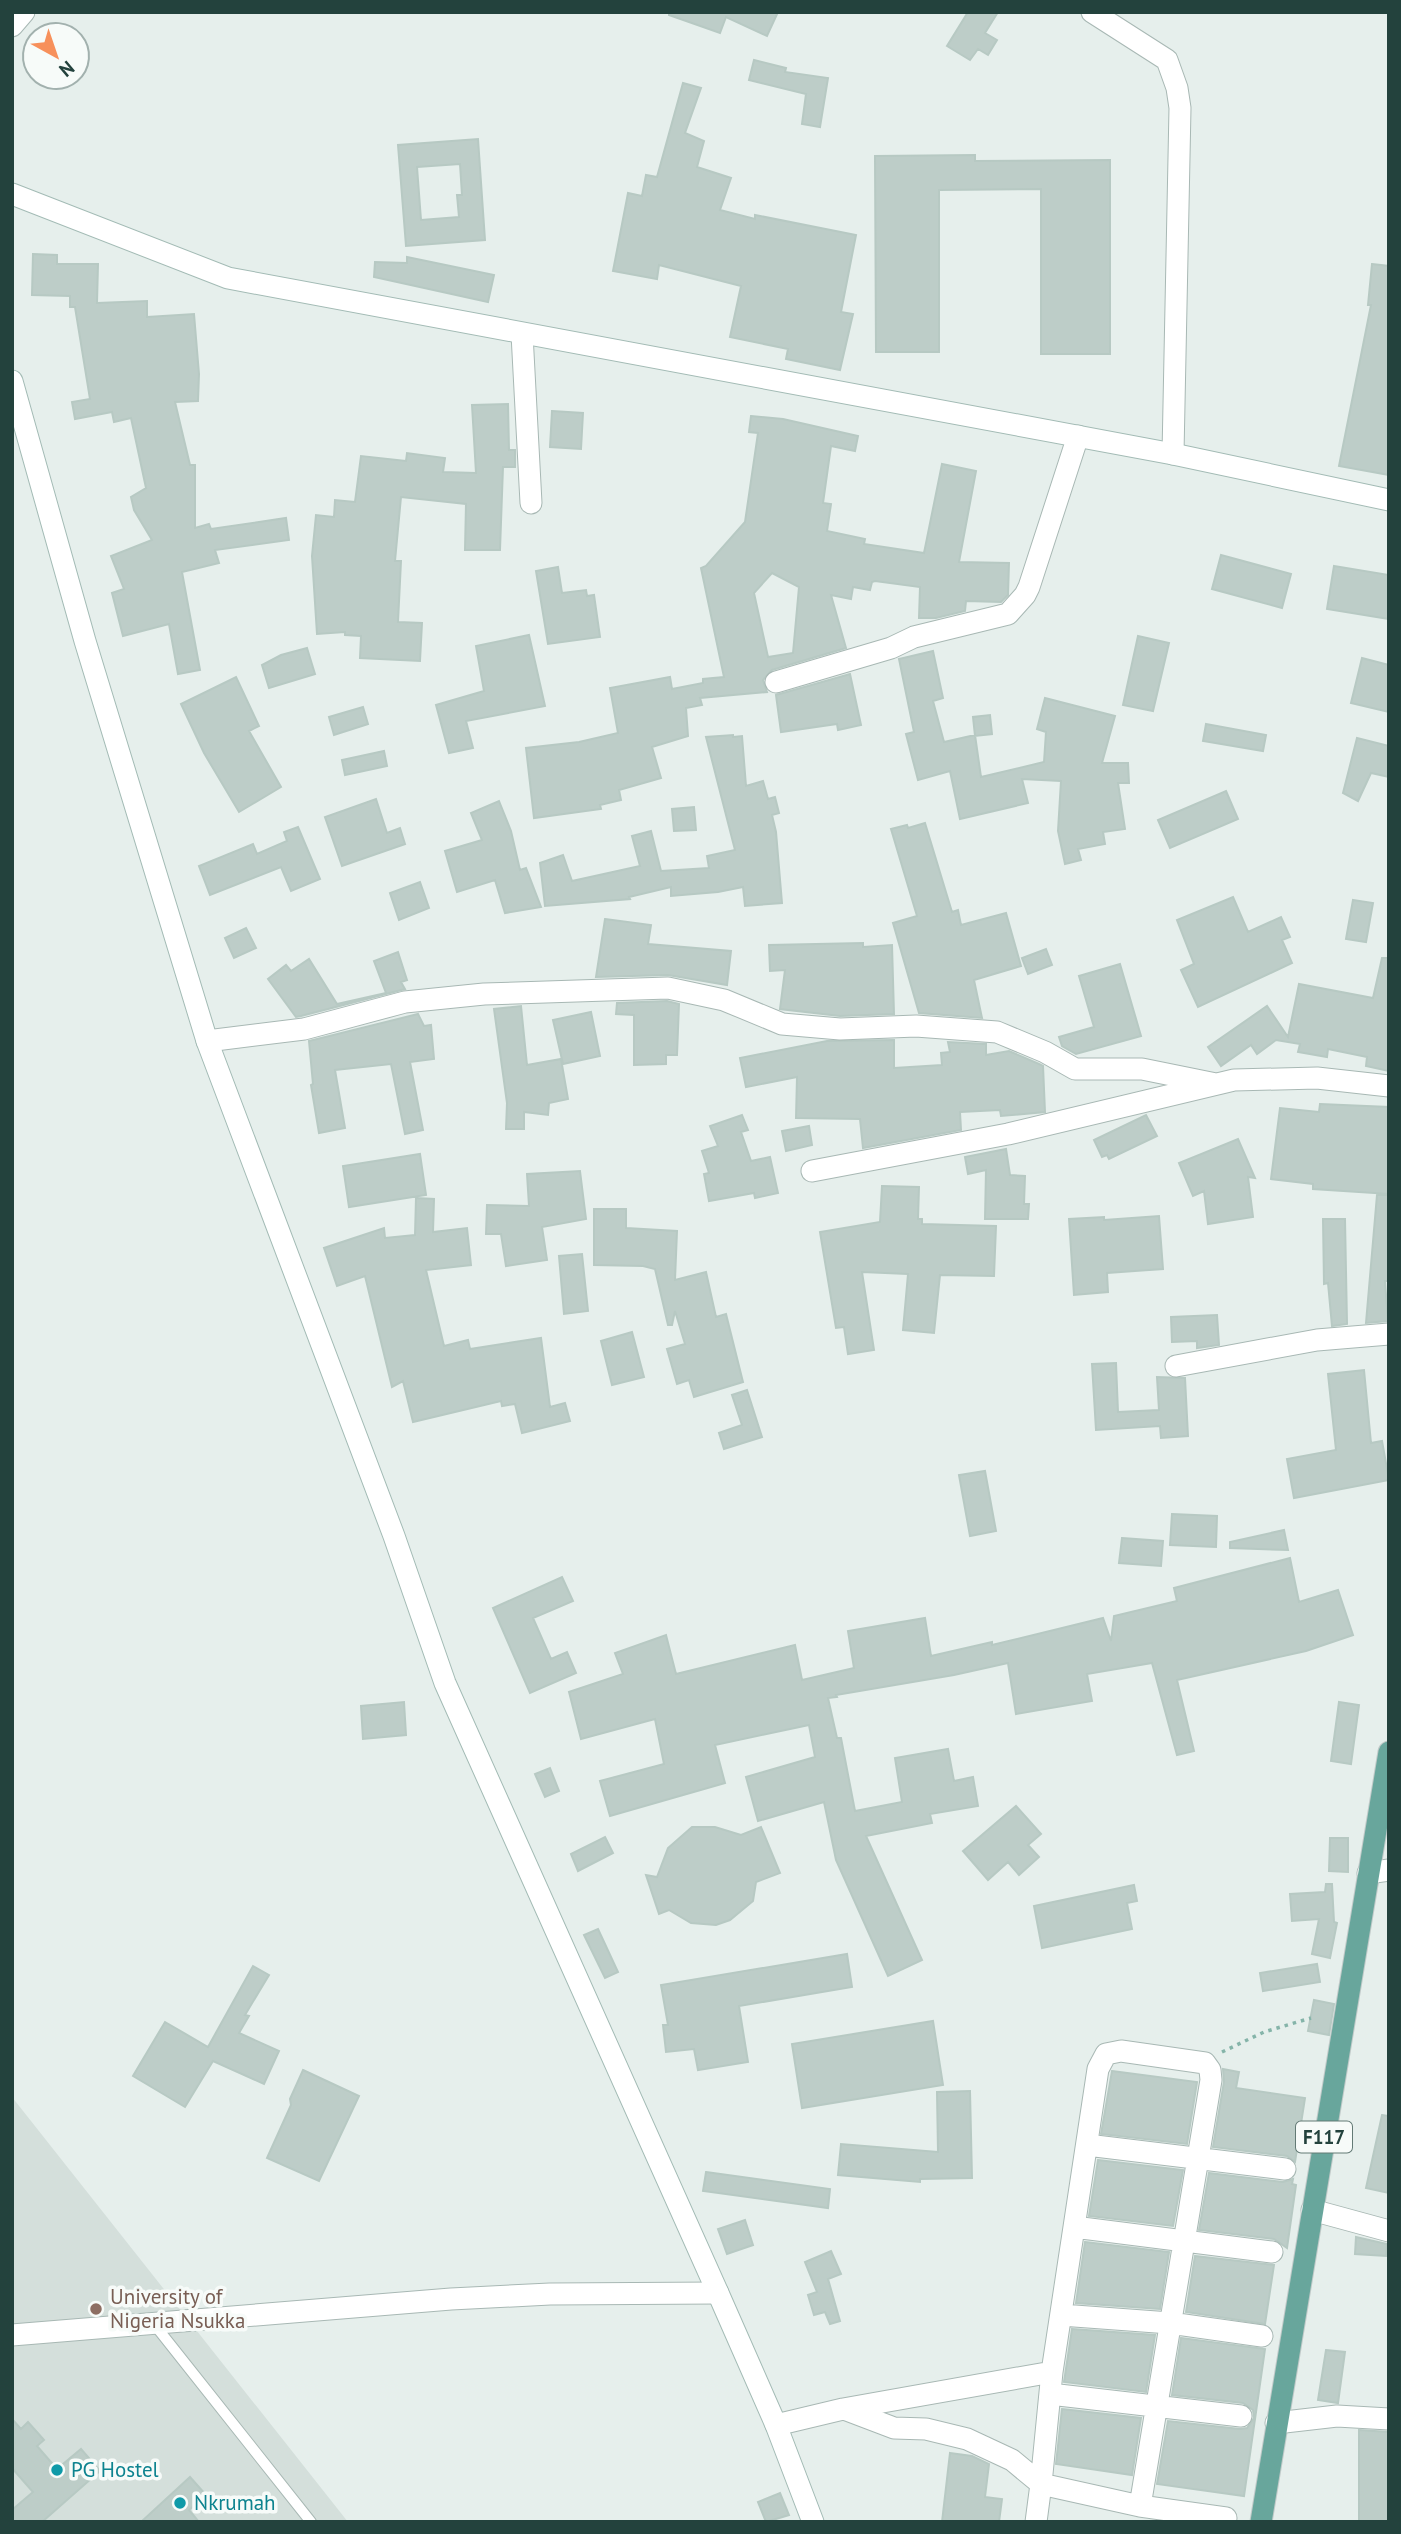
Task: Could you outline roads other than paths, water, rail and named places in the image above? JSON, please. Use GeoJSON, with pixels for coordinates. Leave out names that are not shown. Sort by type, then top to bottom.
{"type":"FeatureCollection","features":[{"type":"Feature","properties":{"kind":"main road","name":"F117"},"geometry":{"type":"LineString","coordinates":[[1261,2522],[1312,2210],[1379,1871],[1389,1752]]}},
{"type":"Feature","properties":{"kind":"street"},"geometry":{"type":"LineString","coordinates":[[12,26],[24,12]]}},
{"type":"Feature","properties":{"kind":"street"},"geometry":{"type":"LineString","coordinates":[[1092,12],[1167,60],[1177,88],[1180,108],[1173,454]]}},
{"type":"Feature","properties":{"kind":"street"},"geometry":{"type":"LineString","coordinates":[[12,194],[228,278],[1173,454],[1389,500]]}},
{"type":"Feature","properties":{"kind":"street"},"geometry":{"type":"LineString","coordinates":[[522,334],[531,503]]}},
{"type":"Feature","properties":{"kind":"street"},"geometry":{"type":"LineString","coordinates":[[12,381],[85,641],[207,1041],[394,1536],[445,1683],[776,2425],[813,2522]]}},
{"type":"Feature","properties":{"kind":"street"},"geometry":{"type":"LineString","coordinates":[[776,682],[891,648],[914,637],[1008,614],[1025,595],[1078,436]]}},
{"type":"Feature","properties":{"kind":"street"},"geometry":{"type":"LineString","coordinates":[[207,1041],[304,1029],[405,1002],[484,994],[668,988],[724,1000],[782,1024],[840,1029],[916,1026],[997,1032],[1045,1052],[1074,1069],[1142,1069],[1216,1084]]}},
{"type":"Feature","properties":{"kind":"street"},"geometry":{"type":"LineString","coordinates":[[812,1171],[1008,1134],[1234,1080],[1317,1078],[1389,1086]]}},
{"type":"Feature","properties":{"kind":"street"},"geometry":{"type":"LineString","coordinates":[[1176,1366],[1317,1340],[1389,1334]]}},
{"type":"Feature","properties":{"kind":"street"},"geometry":{"type":"LineString","coordinates":[[1036,2522],[1052,2372],[1098,2068],[1106,2054],[1121,2051],[1205,2063],[1210,2070],[1211,2080],[1140,2506]]}},
{"type":"Feature","properties":{"kind":"street"},"geometry":{"type":"LineString","coordinates":[[1087,2145],[1285,2169]]}},
{"type":"Feature","properties":{"kind":"street"},"geometry":{"type":"LineString","coordinates":[[1312,2210],[1389,2231]]}},
{"type":"Feature","properties":{"kind":"street"},"geometry":{"type":"LineString","coordinates":[[1074,2227],[1272,2252]]}},
{"type":"Feature","properties":{"kind":"street"},"geometry":{"type":"LineString","coordinates":[[12,2334],[550,2294],[718,2293]]}},
{"type":"Feature","properties":{"kind":"street"},"geometry":{"type":"LineString","coordinates":[[1060,2315],[1170,2323],[1262,2336]]}},
{"type":"Feature","properties":{"kind":"street"},"geometry":{"type":"LineString","coordinates":[[776,2425],[843,2409],[1052,2372]]}},
{"type":"Feature","properties":{"kind":"street"},"geometry":{"type":"LineString","coordinates":[[1050,2393],[1241,2416]]}},
{"type":"Feature","properties":{"kind":"street"},"geometry":{"type":"LineString","coordinates":[[843,2409],[894,2428],[926,2429],[967,2439],[1012,2460],[1041,2484],[1140,2506],[1226,2518]]}},
{"type":"Feature","properties":{"kind":"street"},"geometry":{"type":"LineString","coordinates":[[1276,2423],[1337,2416],[1389,2419]]}},
{"type":"Feature","properties":{"kind":"lane"},"geometry":{"type":"LineString","coordinates":[[152,2322],[311,2522]]}},
{"type":"Feature","properties":{"kind":"place","name":"University of Nigeria Nsukka"},"geometry":{"type":"Point","coordinates":[96,2309]}},
{"type":"Feature","properties":{"kind":"place","name":"PG Hostel"},"geometry":{"type":"Point","coordinates":[57,2470]}},
{"type":"Feature","properties":{"kind":"place","name":"Nkrumah"},"geometry":{"type":"Point","coordinates":[180,2503]}}]}
